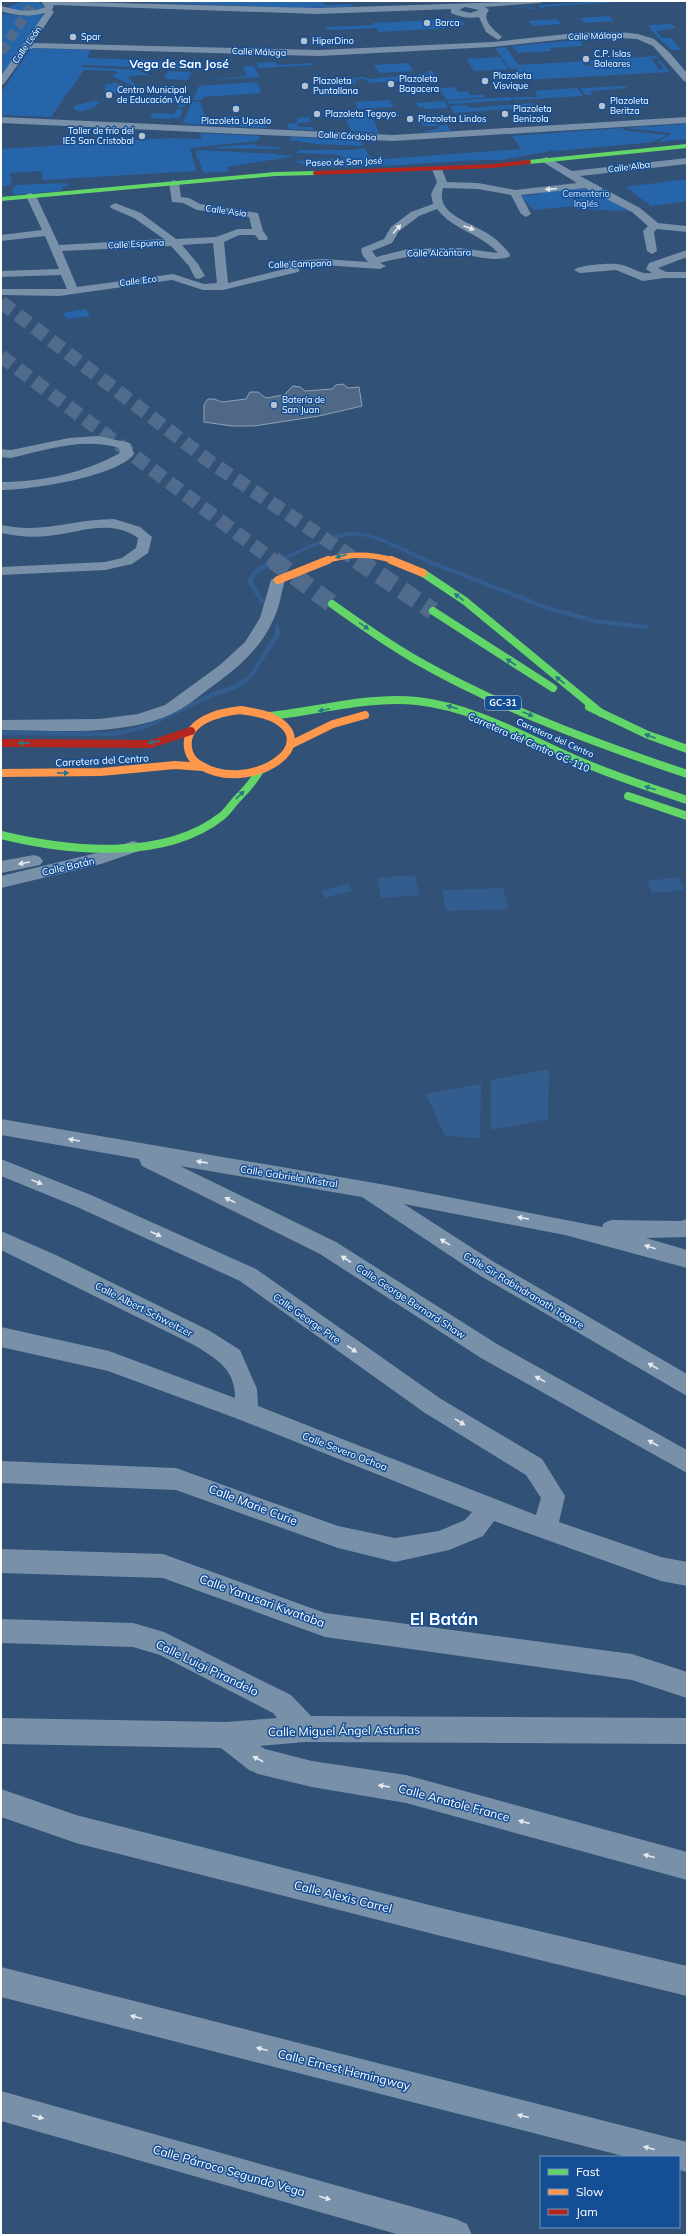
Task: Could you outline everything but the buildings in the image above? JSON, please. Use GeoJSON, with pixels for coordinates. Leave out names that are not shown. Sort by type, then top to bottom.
{"type":"FeatureCollection","features":[{"type":"Feature","properties":{"kind":"main road","name":"Paseo de San José"},"geometry":{"type":"LineString","coordinates":[[1,199],[274,174],[437,169],[687,146]]}},
{"type":"Feature","properties":{"kind":"main road"},"geometry":{"type":"LineString","coordinates":[[278,580],[326,559],[349,553],[365,553],[400,562],[426,575],[458,596],[601,713]]}},
{"type":"Feature","properties":{"kind":"main road","name":"GC-31"},"geometry":{"type":"LineString","coordinates":[[332,604],[383,639],[435,669],[502,703],[631,755],[687,774]]}},
{"type":"Feature","properties":{"kind":"main road"},"geometry":{"type":"LineString","coordinates":[[433,611],[540,681],[601,713],[648,735],[687,749]]}},
{"type":"Feature","properties":{"kind":"main road","name":"Carretera del Centro"},"geometry":{"type":"LineString","coordinates":[[270,716],[296,715],[352,704],[392,699],[442,704],[490,720],[633,783],[687,800]]}},
{"type":"Feature","properties":{"kind":"main road"},"geometry":{"type":"LineString","coordinates":[[241,710],[270,716],[287,728],[291,736],[292,744],[287,755],[276,765],[259,772],[238,775],[217,772],[203,767],[193,759],[188,750],[187,740],[191,730],[199,722],[211,716],[241,710]]}},
{"type":"Feature","properties":{"kind":"main road"},"geometry":{"type":"LineString","coordinates":[[292,744],[333,724],[376,713]]}},
{"type":"Feature","properties":{"kind":"main road"},"geometry":{"type":"LineString","coordinates":[[1,743],[151,744],[191,730]]}},
{"type":"Feature","properties":{"kind":"main road","name":"Carretera del Centro"},"geometry":{"type":"LineString","coordinates":[[1,773],[101,772],[175,765],[203,767]]}},
{"type":"Feature","properties":{"kind":"main road"},"geometry":{"type":"LineString","coordinates":[[101,772],[123,776],[165,776]]}},
{"type":"Feature","properties":{"kind":"main road"},"geometry":{"type":"LineString","coordinates":[[217,772],[223,785]]}},
{"type":"Feature","properties":{"kind":"main road"},"geometry":{"type":"LineString","coordinates":[[1,836],[46,847],[89,849],[133,847],[166,840],[195,830],[220,817],[255,781],[259,772]]}},
{"type":"Feature","properties":{"kind":"main road"},"geometry":{"type":"LineString","coordinates":[[617,792],[687,816]]}},
{"type":"Feature","properties":{"kind":"main road"},"geometry":{"type":"LineString","coordinates":[[220,817],[225,797]]}},
{"type":"Feature","properties":{"kind":"street"},"geometry":{"type":"LineString","coordinates":[[10,1],[2,8],[12,13],[26,14],[46,3],[69,8],[319,15],[458,10],[471,5],[540,1]]}},
{"type":"Feature","properties":{"kind":"street","name":"Calle León"},"geometry":{"type":"LineString","coordinates":[[1,82],[50,12],[46,3]]}},
{"type":"Feature","properties":{"kind":"street"},"geometry":{"type":"LineString","coordinates":[[458,10],[471,15],[514,3]]}},
{"type":"Feature","properties":{"kind":"street"},"geometry":{"type":"LineString","coordinates":[[471,5],[484,8],[484,23],[496,41]]}},
{"type":"Feature","properties":{"kind":"street"},"geometry":{"type":"LineString","coordinates":[[458,10],[472,23]]}},
{"type":"Feature","properties":{"kind":"street","name":"Calle Málaga"},"geometry":{"type":"LineString","coordinates":[[25,47],[35,45],[320,53],[613,35],[645,38],[654,43],[687,79]]}},
{"type":"Feature","properties":{"kind":"street","name":"Calle Málaga"},"geometry":{"type":"LineString","coordinates":[[33,36],[37,39],[96,42],[319,48],[448,43],[479,37],[482,43],[496,41]]}},
{"type":"Feature","properties":{"kind":"street","name":"Calle Córdoba"},"geometry":{"type":"LineString","coordinates":[[3,120],[393,138],[687,120]]}},
{"type":"Feature","properties":{"kind":"street"},"geometry":{"type":"LineString","coordinates":[[547,160],[588,185],[636,210],[655,226],[687,229]]}},
{"type":"Feature","properties":{"kind":"street","name":"Calle Alba"},"geometry":{"type":"LineString","coordinates":[[572,174],[687,161]]}},
{"type":"Feature","properties":{"kind":"street"},"geometry":{"type":"LineString","coordinates":[[377,263],[368,256],[366,250],[388,241],[395,229],[415,214],[439,206],[435,199],[436,189],[442,182],[437,169]]}},
{"type":"Feature","properties":{"kind":"street","name":"Calle Asia"},"geometry":{"type":"LineString","coordinates":[[174,183],[176,200],[185,200],[197,207],[254,215],[260,235],[238,232],[218,240]]}},
{"type":"Feature","properties":{"kind":"street"},"geometry":{"type":"LineString","coordinates":[[439,185],[478,186],[515,193],[588,185]]}},
{"type":"Feature","properties":{"kind":"street"},"geometry":{"type":"LineString","coordinates":[[112,188],[114,211],[124,208],[134,215],[139,216],[172,242],[194,262],[199,276]]}},
{"type":"Feature","properties":{"kind":"street"},"geometry":{"type":"LineString","coordinates":[[515,193],[526,214]]}},
{"type":"Feature","properties":{"kind":"street"},"geometry":{"type":"LineString","coordinates":[[31,196],[47,228],[64,272],[73,290]]}},
{"type":"Feature","properties":{"kind":"street","name":"Calle Alcántara"},"geometry":{"type":"LineString","coordinates":[[377,263],[408,252],[459,251],[496,257],[505,255],[476,231],[461,225],[439,206]]}},
{"type":"Feature","properties":{"kind":"street"},"geometry":{"type":"LineString","coordinates":[[652,251],[648,230],[655,226]]}},
{"type":"Feature","properties":{"kind":"street"},"geometry":{"type":"LineString","coordinates":[[1,230],[47,228]]}},
{"type":"Feature","properties":{"kind":"street"},"geometry":{"type":"LineString","coordinates":[[1,238],[47,228]]}},
{"type":"Feature","properties":{"kind":"street"},"geometry":{"type":"LineString","coordinates":[[218,240],[223,287]]}},
{"type":"Feature","properties":{"kind":"street","name":"Calle Espuma"},"geometry":{"type":"LineString","coordinates":[[55,248],[218,240]]}},
{"type":"Feature","properties":{"kind":"street"},"geometry":{"type":"LineString","coordinates":[[664,275],[652,269],[653,265],[687,253]]}},
{"type":"Feature","properties":{"kind":"street","name":"Calle Campana"},"geometry":{"type":"LineString","coordinates":[[173,277],[221,274],[272,264],[287,266],[323,262],[377,263]]}},
{"type":"Feature","properties":{"kind":"street"},"geometry":{"type":"LineString","coordinates":[[580,270],[617,267],[643,278],[664,275],[687,275]]}},
{"type":"Feature","properties":{"kind":"street","name":"Calle Eco"},"geometry":{"type":"LineString","coordinates":[[1,292],[58,293],[173,277],[203,287],[223,287],[294,270]]}},
{"type":"Feature","properties":{"kind":"street"},"geometry":{"type":"LineString","coordinates":[[1,274],[64,272]]}},
{"type":"Feature","properties":{"kind":"street"},"geometry":{"type":"LineString","coordinates":[[1,453],[11,454],[90,440],[112,440],[125,446],[127,454],[115,463],[42,484],[18,487],[1,486]]}},
{"type":"Feature","properties":{"kind":"street"},"geometry":{"type":"LineString","coordinates":[[1,529],[20,533],[56,532],[92,523],[115,523],[136,529],[145,537],[143,550],[127,561],[105,566],[1,571]]}},
{"type":"Feature","properties":{"kind":"street"},"geometry":{"type":"LineString","coordinates":[[1,725],[63,726],[118,722],[158,713],[181,701],[225,669],[252,644],[267,618],[278,580]]}},
{"type":"Feature","properties":{"kind":"street","name":"Calle Batán"},"geometry":{"type":"LineString","coordinates":[[1,882],[101,858],[133,847]]}},
{"type":"Feature","properties":{"kind":"street","name":"Calle Batán"},"geometry":{"type":"LineString","coordinates":[[1,867],[49,859],[89,849]]}},
{"type":"Feature","properties":{"kind":"street","name":"Calle Gabriela Mistral"},"geometry":{"type":"LineString","coordinates":[[1,1127],[130,1151],[365,1188],[576,1228],[645,1245],[687,1259]]}},
{"type":"Feature","properties":{"kind":"street","name":"Calle George Bernard Shaw"},"geometry":{"type":"LineString","coordinates":[[130,1151],[328,1248],[489,1350],[687,1462]]}},
{"type":"Feature","properties":{"kind":"street","name":"Calle George Pire"},"geometry":{"type":"LineString","coordinates":[[1,1167],[84,1201],[248,1275],[298,1313],[433,1406],[534,1468],[553,1496],[547,1522],[539,1527]]}},
{"type":"Feature","properties":{"kind":"street","name":"Calle Sir Rabindranath Tagore"},"geometry":{"type":"LineString","coordinates":[[365,1188],[404,1216],[512,1284],[687,1386]]}},
{"type":"Feature","properties":{"kind":"street","name":"Calle Gabriela Mistral"},"geometry":{"type":"LineString","coordinates":[[576,1228],[683,1230],[687,1228]]}},
{"type":"Feature","properties":{"kind":"street","name":"Calle Albert Schweitzer"},"geometry":{"type":"LineString","coordinates":[[1,1240],[50,1262],[196,1334],[232,1357],[246,1389],[246,1412]]}},
{"type":"Feature","properties":{"kind":"street","name":"Calle Severo Ochoa"},"geometry":{"type":"LineString","coordinates":[[1,1338],[109,1361],[246,1412],[539,1527],[661,1569],[687,1574]]}},
{"type":"Feature","properties":{"kind":"street","name":"Calle Marie Curie"},"geometry":{"type":"LineString","coordinates":[[1,1472],[176,1479],[200,1486],[338,1537],[395,1550],[440,1542],[474,1528],[489,1508]]}},
{"type":"Feature","properties":{"kind":"street","name":"Calle Yanusari Kwataba"},"geometry":{"type":"LineString","coordinates":[[1,1561],[163,1566],[325,1625],[632,1667],[687,1685]]}},
{"type":"Feature","properties":{"kind":"street","name":"Calle Luigi Pirandelo"},"geometry":{"type":"LineString","coordinates":[[1,1631],[133,1635],[164,1644],[282,1704],[305,1729]]}},
{"type":"Feature","properties":{"kind":"street","name":"Calle Miguel Ángel Asturias"},"geometry":{"type":"LineString","coordinates":[[1,1731],[226,1735],[305,1729],[687,1731]]}},
{"type":"Feature","properties":{"kind":"street","name":"Calle Anatole France"},"geometry":{"type":"LineString","coordinates":[[226,1735],[258,1760],[312,1774],[406,1789],[687,1866]]}},
{"type":"Feature","properties":{"kind":"street","name":"Calle Alexis Carrel"},"geometry":{"type":"LineString","coordinates":[[1,1803],[76,1830],[441,1922],[687,1981]]}},
{"type":"Feature","properties":{"kind":"street","name":"Calle Ernest Hemingway"},"geometry":{"type":"LineString","coordinates":[[1,1982],[687,2157]]}},
{"type":"Feature","properties":{"kind":"street","name":"Calle Párroco Segundo Vega"},"geometry":{"type":"LineString","coordinates":[[1,2106],[456,2235]]}},
{"type":"Feature","properties":{"kind":"green space"},"geometry":{"type":"Polygon","coordinates":[[[25,1],[38,2],[44,6],[37,11],[32,12],[9,8],[9,6],[25,1]]]}},
{"type":"Feature","properties":{"kind":"green space"},"geometry":{"type":"Polygon","coordinates":[[[117,1],[323,1],[325,5],[351,4],[353,7],[302,8],[117,1]]]}},
{"type":"Feature","properties":{"kind":"green space"},"geometry":{"type":"Polygon","coordinates":[[[616,2],[530,9],[528,7],[504,9],[529,6],[531,8],[540,8],[539,5],[616,2]]]}},
{"type":"Feature","properties":{"kind":"green space"},"geometry":{"type":"Polygon","coordinates":[[[4,14],[23,16],[46,14],[1,80],[1,16],[4,14]]]}},
{"type":"Feature","properties":{"kind":"green space"},"geometry":{"type":"Polygon","coordinates":[[[609,16],[614,21],[585,23],[580,18],[609,16]]]}},
{"type":"Feature","properties":{"kind":"green space"},"geometry":{"type":"Polygon","coordinates":[[[453,19],[461,20],[465,25],[448,26],[449,28],[379,32],[376,28],[336,30],[345,31],[326,29],[326,27],[374,25],[373,23],[453,19]]]}},
{"type":"Feature","properties":{"kind":"green space"},"geometry":{"type":"Polygon","coordinates":[[[557,19],[561,24],[533,26],[529,21],[557,19]]]}},
{"type":"Feature","properties":{"kind":"green space"},"geometry":{"type":"Polygon","coordinates":[[[671,24],[676,28],[656,31],[662,38],[671,38],[682,50],[672,50],[658,38],[648,25],[671,24]]]}},
{"type":"Feature","properties":{"kind":"green space"},"geometry":{"type":"Polygon","coordinates":[[[580,40],[583,45],[582,46],[549,48],[552,51],[518,53],[512,46],[580,40]]]}},
{"type":"Feature","properties":{"kind":"green space"},"geometry":{"type":"Polygon","coordinates":[[[506,47],[518,65],[584,61],[585,66],[594,65],[587,61],[656,56],[658,58],[651,59],[659,68],[653,70],[664,69],[657,61],[660,60],[670,72],[524,80],[520,75],[525,74],[519,73],[516,69],[520,68],[510,69],[495,48],[506,47]]]}},
{"type":"Feature","properties":{"kind":"green space"},"geometry":{"type":"Polygon","coordinates":[[[31,48],[91,50],[87,58],[203,62],[200,69],[82,65],[81,67],[138,70],[156,78],[147,75],[130,76],[128,78],[140,89],[112,76],[118,73],[115,71],[84,70],[51,117],[1,115],[1,93],[31,48]]]}},
{"type":"Feature","properties":{"kind":"green space"},"geometry":{"type":"Polygon","coordinates":[[[500,57],[508,69],[474,71],[467,59],[500,57]]]}},
{"type":"Feature","properties":{"kind":"green space"},"geometry":{"type":"Polygon","coordinates":[[[276,62],[277,65],[312,63],[313,65],[259,68],[257,63],[276,62]]]}},
{"type":"Feature","properties":{"kind":"green space"},"geometry":{"type":"Polygon","coordinates":[[[408,63],[413,71],[379,73],[374,65],[408,63]]]}},
{"type":"Feature","properties":{"kind":"green space"},"geometry":{"type":"Polygon","coordinates":[[[254,66],[259,77],[202,80],[247,76],[243,67],[254,66]]]}},
{"type":"Feature","properties":{"kind":"green space"},"geometry":{"type":"Polygon","coordinates":[[[168,71],[192,72],[188,80],[164,79],[168,71]]]}},
{"type":"Feature","properties":{"kind":"green space"},"geometry":{"type":"Polygon","coordinates":[[[427,71],[433,71],[435,78],[369,83],[365,79],[356,79],[356,84],[351,84],[347,78],[365,77],[369,79],[429,74],[427,71]]]}},
{"type":"Feature","properties":{"kind":"green space"},"geometry":{"type":"Polygon","coordinates":[[[257,82],[261,93],[202,97],[203,100],[193,100],[199,86],[257,82]]]}},
{"type":"Feature","properties":{"kind":"green space"},"geometry":{"type":"Polygon","coordinates":[[[115,83],[121,84],[128,90],[118,93],[105,91],[105,85],[115,83]]]}},
{"type":"Feature","properties":{"kind":"green space"},"geometry":{"type":"Polygon","coordinates":[[[624,86],[627,88],[590,91],[593,95],[586,95],[580,88],[624,86]]]}},
{"type":"Feature","properties":{"kind":"green space"},"geometry":{"type":"Polygon","coordinates":[[[454,87],[459,92],[468,91],[470,95],[484,95],[486,97],[446,100],[439,88],[454,87]]]}},
{"type":"Feature","properties":{"kind":"green space"},"geometry":{"type":"Polygon","coordinates":[[[577,88],[583,96],[515,100],[512,97],[538,97],[535,91],[577,88]]]}},
{"type":"Feature","properties":{"kind":"green space"},"geometry":{"type":"Polygon","coordinates":[[[155,97],[188,98],[184,107],[177,107],[180,101],[162,101],[153,103],[155,97]]]}},
{"type":"Feature","properties":{"kind":"green space"},"geometry":{"type":"Polygon","coordinates":[[[510,97],[512,100],[449,104],[447,101],[510,97]]]}},
{"type":"Feature","properties":{"kind":"green space"},"geometry":{"type":"Polygon","coordinates":[[[390,100],[393,107],[358,109],[355,102],[390,100]]]}},
{"type":"Feature","properties":{"kind":"green space"},"geometry":{"type":"Polygon","coordinates":[[[95,101],[100,102],[87,110],[79,111],[73,108],[76,105],[95,101]]]}},
{"type":"Feature","properties":{"kind":"green space"},"geometry":{"type":"Polygon","coordinates":[[[193,101],[200,102],[206,119],[220,119],[221,117],[237,116],[238,118],[221,120],[222,123],[226,124],[253,121],[252,118],[263,118],[267,128],[186,124],[183,122],[193,101]]]}},
{"type":"Feature","properties":{"kind":"green space"},"geometry":{"type":"Polygon","coordinates":[[[444,101],[448,108],[425,109],[423,107],[419,108],[416,103],[444,101]]]}},
{"type":"Feature","properties":{"kind":"green space"},"geometry":{"type":"Polygon","coordinates":[[[532,103],[534,107],[454,113],[450,106],[465,105],[471,108],[532,103]]]}},
{"type":"Feature","properties":{"kind":"green space"},"geometry":{"type":"Polygon","coordinates":[[[177,109],[183,109],[179,119],[171,117],[170,119],[150,118],[152,113],[174,114],[177,109]]]}},
{"type":"Feature","properties":{"kind":"green space"},"geometry":{"type":"Polygon","coordinates":[[[350,112],[383,112],[366,114],[368,119],[373,119],[379,133],[351,131],[348,125],[355,124],[348,124],[346,120],[354,118],[350,112]]]}},
{"type":"Feature","properties":{"kind":"green space"},"geometry":{"type":"Polygon","coordinates":[[[383,112],[397,112],[399,116],[387,117],[383,112]]]}},
{"type":"Feature","properties":{"kind":"green space"},"geometry":{"type":"Polygon","coordinates":[[[309,117],[311,122],[298,123],[299,127],[313,127],[314,130],[289,129],[287,124],[297,123],[297,118],[309,117]]]}},
{"type":"Feature","properties":{"kind":"green space"},"geometry":{"type":"Polygon","coordinates":[[[433,121],[437,126],[423,126],[421,122],[433,121]]]}},
{"type":"Feature","properties":{"kind":"green space"},"geometry":{"type":"Polygon","coordinates":[[[687,124],[687,139],[658,142],[672,133],[625,128],[687,124]]]}},
{"type":"Feature","properties":{"kind":"green space"},"geometry":{"type":"Polygon","coordinates":[[[447,125],[451,131],[425,132],[439,129],[437,126],[447,125]]]}},
{"type":"Feature","properties":{"kind":"green space"},"geometry":{"type":"Polygon","coordinates":[[[621,128],[628,131],[668,135],[654,141],[655,142],[556,151],[550,149],[551,151],[501,160],[360,167],[308,165],[295,161],[345,158],[340,155],[297,153],[298,150],[354,150],[365,148],[371,160],[521,149],[512,136],[621,128]]]}},
{"type":"Feature","properties":{"kind":"green space"},"geometry":{"type":"Polygon","coordinates":[[[200,133],[260,136],[259,140],[256,141],[190,148],[196,171],[43,180],[41,171],[10,173],[12,184],[1,187],[1,149],[172,138],[201,139],[200,133]]]}},
{"type":"Feature","properties":{"kind":"green space"},"geometry":{"type":"Polygon","coordinates":[[[292,137],[361,141],[363,146],[316,144],[289,140],[292,137]]]}},
{"type":"Feature","properties":{"kind":"green space"},"geometry":{"type":"Polygon","coordinates":[[[255,144],[255,146],[280,147],[279,149],[206,148],[255,144]]]}},
{"type":"Feature","properties":{"kind":"green space"},"geometry":{"type":"Polygon","coordinates":[[[197,150],[295,156],[227,167],[230,171],[203,173],[199,159],[196,157],[197,150]]]}},
{"type":"Feature","properties":{"kind":"green space"},"geometry":{"type":"Polygon","coordinates":[[[687,179],[687,201],[651,206],[626,187],[687,179]]]}},
{"type":"Feature","properties":{"kind":"green space"},"geometry":{"type":"Polygon","coordinates":[[[67,183],[68,186],[62,187],[63,189],[60,191],[14,195],[12,189],[15,188],[15,185],[67,183]]]}},
{"type":"Feature","properties":{"kind":"green space","name":"Cementerio Inglés"},"geometry":{"type":"Polygon","coordinates":[[[589,188],[629,211],[577,209],[573,206],[534,210],[520,196],[540,194],[538,192],[589,188]]]}},
{"type":"Feature","properties":{"kind":"green space"},"geometry":{"type":"Polygon","coordinates":[[[86,309],[90,316],[67,319],[63,313],[86,309]]]}},
{"type":"Feature","properties":{"kind":"shaded area"},"geometry":{"type":"Polygon","coordinates":[[[415,875],[420,895],[381,898],[377,878],[415,875]]]}},
{"type":"Feature","properties":{"kind":"shaded area"},"geometry":{"type":"Polygon","coordinates":[[[679,877],[684,890],[652,893],[647,881],[679,877]]]}},
{"type":"Feature","properties":{"kind":"shaded area"},"geometry":{"type":"Polygon","coordinates":[[[348,883],[352,891],[325,898],[321,891],[348,883]]]}},
{"type":"Feature","properties":{"kind":"shaded area"},"geometry":{"type":"Polygon","coordinates":[[[503,888],[508,909],[445,911],[443,890],[503,888]]]}},
{"type":"Feature","properties":{"kind":"shaded area"},"geometry":{"type":"Polygon","coordinates":[[[549,1069],[548,1119],[491,1130],[491,1080],[549,1069]]]}},
{"type":"Feature","properties":{"kind":"shaded area"},"geometry":{"type":"Polygon","coordinates":[[[481,1084],[480,1138],[445,1136],[426,1094],[481,1084]]]}},
{"type":"Feature","properties":{"kind":"waterway"},"geometry":{"type":"LineString","coordinates":[[278,561],[329,539],[350,534],[359,534],[385,541],[427,561]]}},
{"type":"Feature","properties":{"kind":"waterway"},"geometry":{"type":"LineString","coordinates":[[262,601],[250,582],[252,577],[258,570],[280,560]]}},
{"type":"Feature","properties":{"kind":"waterway"},"geometry":{"type":"LineString","coordinates":[[425,560],[547,608],[595,621],[646,627]]}},
{"type":"Feature","properties":{"kind":"waterway"},"geometry":{"type":"LineString","coordinates":[[1,733],[113,734],[142,728],[214,694],[235,687],[250,677],[278,634],[277,627]]}},
{"type":"Feature","properties":{"kind":"tunnel"},"geometry":{"type":"LineString","coordinates":[[1,52],[35,1]]}},
{"type":"Feature","properties":{"kind":"tunnel"},"geometry":{"type":"LineString","coordinates":[[1,302],[209,461],[358,561]]}},
{"type":"Feature","properties":{"kind":"tunnel"},"geometry":{"type":"LineString","coordinates":[[1,356],[274,561]]}},
{"type":"Feature","properties":{"kind":"tunnel"},"geometry":{"type":"LineString","coordinates":[[273,560],[332,604]]}},
{"type":"Feature","properties":{"kind":"tunnel"},"geometry":{"type":"LineString","coordinates":[[357,560],[433,611]]}},
{"type":"Feature","properties":{"kind":"traffic: fast"},"geometry":{"type":"LineString","coordinates":[[529,162],[687,146]]}},
{"type":"Feature","properties":{"kind":"traffic: fast"},"geometry":{"type":"LineString","coordinates":[[1,199],[275,174],[315,173]]}},
{"type":"Feature","properties":{"kind":"traffic: fast"},"geometry":{"type":"LineString","coordinates":[[423,573],[465,601],[601,713]]}},
{"type":"Feature","properties":{"kind":"traffic: fast"},"geometry":{"type":"LineString","coordinates":[[332,604],[374,634],[418,661],[483,695],[550,724],[687,774]]}},
{"type":"Feature","properties":{"kind":"traffic: fast"},"geometry":{"type":"LineString","coordinates":[[433,611],[553,688]]}},
{"type":"Feature","properties":{"kind":"traffic: fast"},"geometry":{"type":"LineString","coordinates":[[270,716],[362,702],[399,700],[438,704],[458,709],[496,723],[599,769],[687,800]]}},
{"type":"Feature","properties":{"kind":"traffic: fast"},"geometry":{"type":"LineString","coordinates":[[589,707],[648,735],[687,749]]}},
{"type":"Feature","properties":{"kind":"traffic: fast"},"geometry":{"type":"LineString","coordinates":[[1,835],[55,846],[83,849],[112,849],[169,841],[195,831],[222,816],[250,786],[259,772]]}},
{"type":"Feature","properties":{"kind":"traffic: fast"},"geometry":{"type":"LineString","coordinates":[[628,796],[687,816]]}},
{"type":"Feature","properties":{"kind":"traffic: slow"},"geometry":{"type":"LineString","coordinates":[[278,580],[317,563],[350,555],[366,554],[383,557],[423,573]]}},
{"type":"Feature","properties":{"kind":"traffic: slow"},"geometry":{"type":"LineString","coordinates":[[241,710],[271,717],[285,727],[290,738],[290,745],[283,757],[267,768],[257,772],[244,774],[219,772],[198,764],[191,757],[188,748],[188,739],[196,725],[217,714],[241,710]]}},
{"type":"Feature","properties":{"kind":"traffic: slow"},"geometry":{"type":"LineString","coordinates":[[292,744],[333,724],[365,715]]}},
{"type":"Feature","properties":{"kind":"traffic: slow"},"geometry":{"type":"LineString","coordinates":[[1,773],[101,772],[175,765],[203,767]]}},
{"type":"Feature","properties":{"kind":"traffic: jam"},"geometry":{"type":"LineString","coordinates":[[315,173],[493,166],[529,162]]}},
{"type":"Feature","properties":{"kind":"traffic: jam"},"geometry":{"type":"LineString","coordinates":[[1,743],[151,744],[191,731]]}},
{"type":"Feature","properties":{"kind":"place","name":"Barca"},"geometry":{"type":"Point","coordinates":[427,23]}},
{"type":"Feature","properties":{"kind":"place","name":"Spar"},"geometry":{"type":"Point","coordinates":[73,37]}},
{"type":"Feature","properties":{"kind":"place","name":"HiperDino"},"geometry":{"type":"Point","coordinates":[304,41]}},
{"type":"Feature","properties":{"kind":"place","name":"C.P. Islas Baleares"},"geometry":{"type":"Point","coordinates":[586,59]}},
{"type":"Feature","properties":{"kind":"place","name":"Plazoleta Visvique"},"geometry":{"type":"Point","coordinates":[485,81]}},
{"type":"Feature","properties":{"kind":"place","name":"Plazoleta Bagacera"},"geometry":{"type":"Point","coordinates":[391,84]}},
{"type":"Feature","properties":{"kind":"place","name":"Plazoleta Puntallana"},"geometry":{"type":"Point","coordinates":[305,86]}},
{"type":"Feature","properties":{"kind":"place","name":"Centro Municipal de Educación Vial"},"geometry":{"type":"Point","coordinates":[109,95]}},
{"type":"Feature","properties":{"kind":"place","name":"Plazoleta Beritza"},"geometry":{"type":"Point","coordinates":[602,106]}},
{"type":"Feature","properties":{"kind":"place","name":"Plazoleta Upsalo"},"geometry":{"type":"Point","coordinates":[236,109]}},
{"type":"Feature","properties":{"kind":"place","name":"Plazoleta Tegoyo"},"geometry":{"type":"Point","coordinates":[317,114]}},
{"type":"Feature","properties":{"kind":"place","name":"Plazoleta Benizola"},"geometry":{"type":"Point","coordinates":[505,114]}},
{"type":"Feature","properties":{"kind":"place","name":"Plazoleta Lindos"},"geometry":{"type":"Point","coordinates":[410,119]}},
{"type":"Feature","properties":{"kind":"place","name":"Taller de frío del IES San Cristobal"},"geometry":{"type":"Point","coordinates":[142,136]}},
{"type":"Feature","properties":{"kind":"place","name":"Batería de San Juan"},"geometry":{"type":"Point","coordinates":[274,405]}},
{"type":"Feature","properties":{"kind":"district","name":"Vega de San José"},"geometry":{"type":"Point","coordinates":[179,64]}},
{"type":"Feature","properties":{"kind":"district","name":"El Batán"},"geometry":{"type":"Point","coordinates":[444,1619]}}]}
